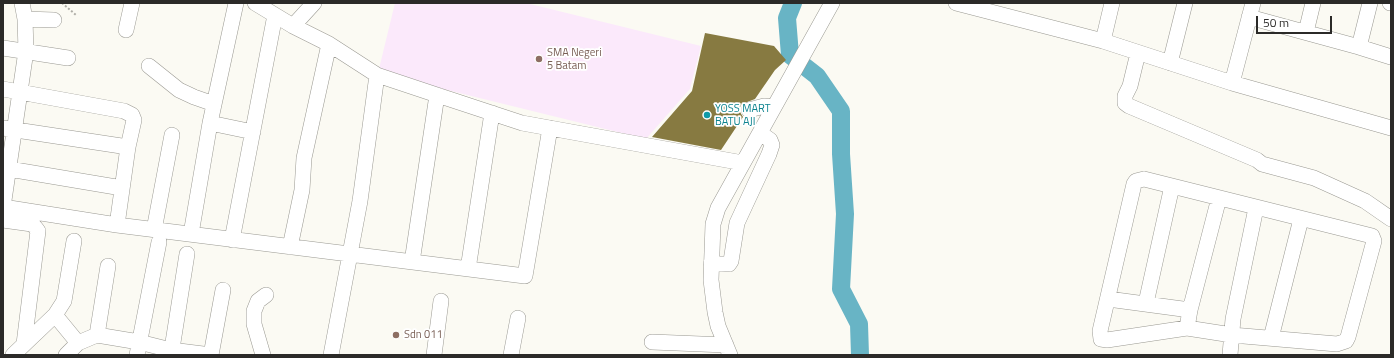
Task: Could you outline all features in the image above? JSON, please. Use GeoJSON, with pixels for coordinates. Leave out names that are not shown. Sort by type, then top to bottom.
{"type":"FeatureCollection","features":[{"type":"Feature","properties":{"kind":"street"},"geometry":{"type":"LineString","coordinates":[[22,3],[25,19],[26,51],[20,92],[9,129],[3,207],[117,225],[156,236],[191,234],[525,276],[550,128]]}},
{"type":"Feature","properties":{"kind":"street"},"geometry":{"type":"LineString","coordinates":[[126,30],[132,3]]}},
{"type":"Feature","properties":{"kind":"street"},"geometry":{"type":"LineString","coordinates":[[191,234],[210,123],[236,3]]}},
{"type":"Feature","properties":{"kind":"street"},"geometry":{"type":"LineString","coordinates":[[255,3],[292,26],[329,44],[377,75],[522,123],[743,163]]}},
{"type":"Feature","properties":{"kind":"street"},"geometry":{"type":"LineString","coordinates":[[292,26],[314,3]]}},
{"type":"Feature","properties":{"kind":"street"},"geometry":{"type":"LineString","coordinates":[[652,342],[728,350],[718,326],[711,280],[713,224],[718,208],[832,3]]}},
{"type":"Feature","properties":{"kind":"street"},"geometry":{"type":"LineString","coordinates":[[956,3],[1103,41],[1232,83],[1391,128]]}},
{"type":"Feature","properties":{"kind":"street"},"geometry":{"type":"LineString","coordinates":[[1103,41],[1112,3]]}},
{"type":"Feature","properties":{"kind":"street"},"geometry":{"type":"LineString","coordinates":[[1170,63],[1185,3]]}},
{"type":"Feature","properties":{"kind":"street"},"geometry":{"type":"LineString","coordinates":[[1306,32],[1312,3]]}},
{"type":"Feature","properties":{"kind":"street"},"geometry":{"type":"LineString","coordinates":[[1359,47],[1370,3]]}},
{"type":"Feature","properties":{"kind":"street"},"geometry":{"type":"LineString","coordinates":[[1232,83],[1251,10],[1306,32],[1391,57]]}},
{"type":"Feature","properties":{"kind":"street"},"geometry":{"type":"LineString","coordinates":[[232,240],[275,15]]}},
{"type":"Feature","properties":{"kind":"street"},"geometry":{"type":"LineString","coordinates":[[25,19],[54,20]]}},
{"type":"Feature","properties":{"kind":"street"},"geometry":{"type":"LineString","coordinates":[[290,247],[302,190],[304,158],[329,44]]}},
{"type":"Feature","properties":{"kind":"street"},"geometry":{"type":"LineString","coordinates":[[3,48],[68,58]]}},
{"type":"Feature","properties":{"kind":"street"},"geometry":{"type":"LineString","coordinates":[[1138,53],[1130,86],[1125,96],[1125,103],[1129,106],[1257,160],[1262,164],[1314,178],[1365,201],[1391,219]]}},
{"type":"Feature","properties":{"kind":"street"},"geometry":{"type":"LineString","coordinates":[[149,66],[179,90],[214,104]]}},
{"type":"Feature","properties":{"kind":"street"},"geometry":{"type":"LineString","coordinates":[[331,355],[360,201],[377,75]]}},
{"type":"Feature","properties":{"kind":"street"},"geometry":{"type":"LineString","coordinates":[[3,89],[124,111],[132,115],[134,120],[128,147],[117,225]]}},
{"type":"Feature","properties":{"kind":"street"},"geometry":{"type":"LineString","coordinates":[[412,262],[437,95]]}},
{"type":"Feature","properties":{"kind":"street"},"geometry":{"type":"LineString","coordinates":[[749,110],[764,106],[774,107]]}},
{"type":"Feature","properties":{"kind":"street"},"geometry":{"type":"LineString","coordinates":[[468,269],[492,113]]}},
{"type":"Feature","properties":{"kind":"street"},"geometry":{"type":"LineString","coordinates":[[210,123],[253,132]]}},
{"type":"Feature","properties":{"kind":"street"},"geometry":{"type":"LineString","coordinates":[[9,129],[128,147]]}},
{"type":"Feature","properties":{"kind":"street"},"geometry":{"type":"LineString","coordinates":[[711,263],[729,264],[731,261],[737,223],[772,145],[770,140],[760,133]]}},
{"type":"Feature","properties":{"kind":"street"},"geometry":{"type":"LineString","coordinates":[[138,349],[172,135]]}},
{"type":"Feature","properties":{"kind":"street"},"geometry":{"type":"LineString","coordinates":[[6,168],[122,188]]}},
{"type":"Feature","properties":{"kind":"street"},"geometry":{"type":"LineString","coordinates":[[1144,179],[1172,186],[1373,237],[1374,241],[1346,341],[1337,344],[1232,335],[1187,328],[1104,340],[1100,336],[1100,331],[1134,184],[1136,181],[1144,179]]}},
{"type":"Feature","properties":{"kind":"street"},"geometry":{"type":"LineString","coordinates":[[1146,303],[1172,186]]}},
{"type":"Feature","properties":{"kind":"street"},"geometry":{"type":"LineString","coordinates":[[1187,328],[1190,310],[1218,198]]}},
{"type":"Feature","properties":{"kind":"street"},"geometry":{"type":"LineString","coordinates":[[1230,355],[1233,319],[1256,208]]}},
{"type":"Feature","properties":{"kind":"street"},"geometry":{"type":"LineString","coordinates":[[1271,338],[1301,219]]}},
{"type":"Feature","properties":{"kind":"street"},"geometry":{"type":"LineString","coordinates":[[3,220],[32,224],[38,231],[24,344]]}},
{"type":"Feature","properties":{"kind":"street"},"geometry":{"type":"LineString","coordinates":[[13,355],[54,315],[64,301],[74,241]]}},
{"type":"Feature","properties":{"kind":"street"},"geometry":{"type":"LineString","coordinates":[[171,352],[187,254]]}},
{"type":"Feature","properties":{"kind":"street"},"geometry":{"type":"LineString","coordinates":[[54,315],[75,350],[97,334],[108,266]]}},
{"type":"Feature","properties":{"kind":"street"},"geometry":{"type":"LineString","coordinates":[[97,334],[138,349],[211,355],[222,290]]}},
{"type":"Feature","properties":{"kind":"street"},"geometry":{"type":"LineString","coordinates":[[263,355],[254,324],[254,311],[258,301],[266,295]]}},
{"type":"Feature","properties":{"kind":"street"},"geometry":{"type":"LineString","coordinates":[[1108,299],[1190,310]]}},
{"type":"Feature","properties":{"kind":"street"},"geometry":{"type":"LineString","coordinates":[[434,355],[441,301]]}},
{"type":"Feature","properties":{"kind":"street"},"geometry":{"type":"LineString","coordinates":[[511,355],[518,318]]}},
{"type":"Feature","properties":{"kind":"path"},"geometry":{"type":"LineString","coordinates":[[62,3],[76,14]]}},
{"type":"Feature","properties":{"kind":"shaded area","name":"SMA Negeri 5 Batam"},"geometry":{"type":"Polygon","coordinates":[[[395,3],[526,3],[701,46],[690,89],[646,139],[378,73],[395,3]]]}},
{"type":"Feature","properties":{"kind":"building","name":"YOSS MART BATU AJI"},"geometry":{"type":"Polygon","coordinates":[[[705,33],[774,46],[786,60],[775,70],[755,99],[742,104],[740,107],[740,112],[743,117],[721,150],[652,137],[692,91],[705,33]]]}},
{"type":"Feature","properties":{"kind":"waterway"},"geometry":{"type":"LineString","coordinates":[[793,3],[787,18],[790,55],[817,76],[841,111],[841,154],[845,214],[841,289],[859,324],[860,355]]}},
{"type":"Feature","properties":{"kind":"place","name":"SMA Negeri 5 Batam"},"geometry":{"type":"Point","coordinates":[539,59]}},
{"type":"Feature","properties":{"kind":"place","name":"YOSS MART BATU AJI"},"geometry":{"type":"Point","coordinates":[707,115]}},
{"type":"Feature","properties":{"kind":"place","name":"Sdn 011"},"geometry":{"type":"Point","coordinates":[396,335]}}]}
